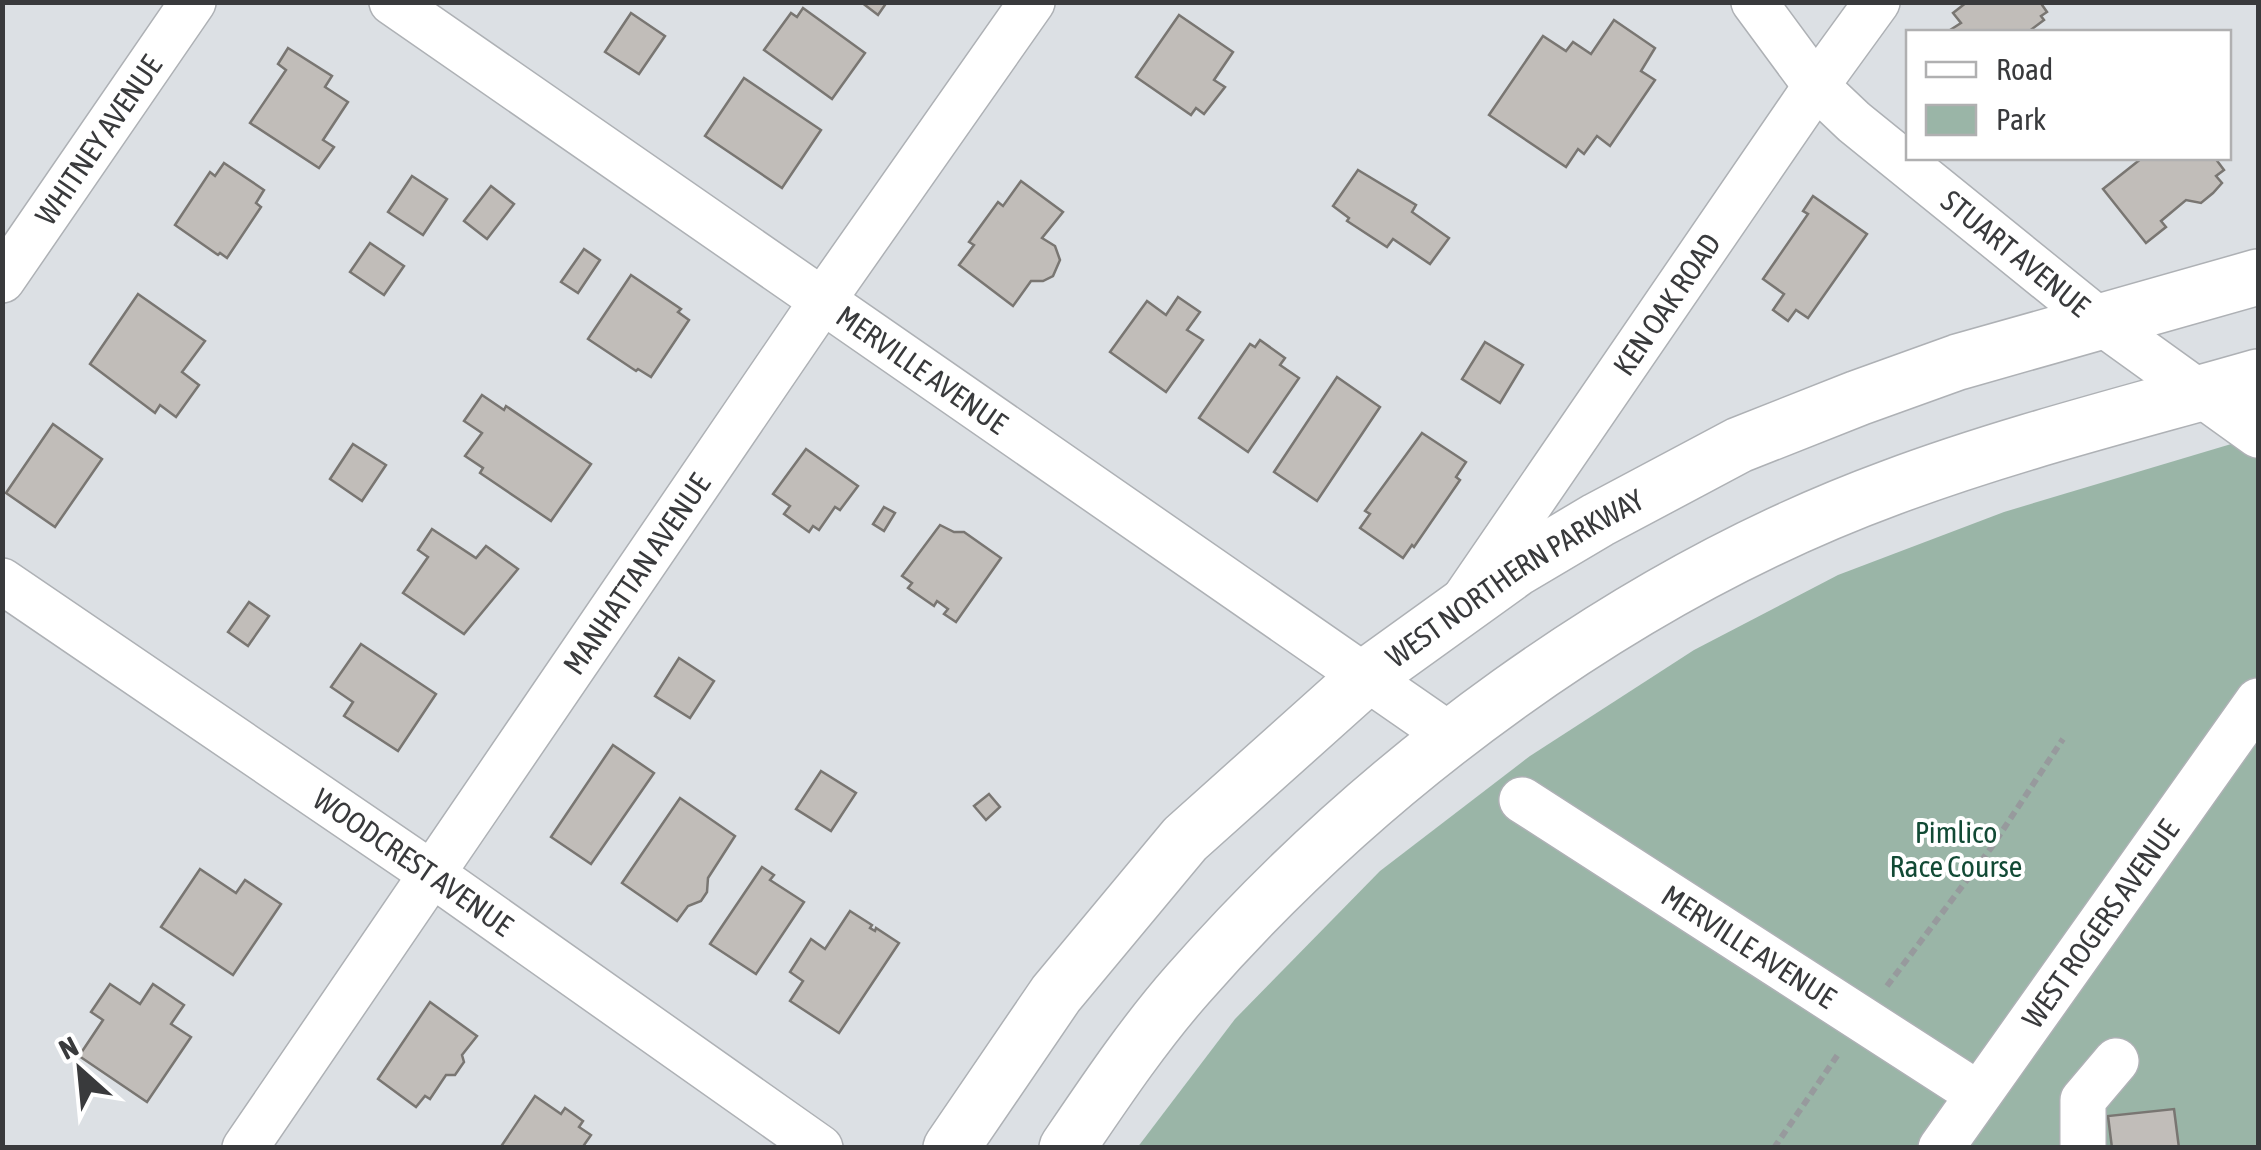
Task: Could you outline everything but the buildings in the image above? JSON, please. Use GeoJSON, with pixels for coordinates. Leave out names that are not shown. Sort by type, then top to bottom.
{"type":"FeatureCollection","features":[{"type":"Feature","properties":{"kind":"main road","name":"WEST NORTHERN PARKWAY"},"geometry":{"type":"LineString","coordinates":[[951,1148],[1056,994],[1186,838],[1367,676],[1459,607],[1598,520],[1739,445],[1958,362],[2258,277]]}},
{"type":"Feature","properties":{"kind":"main road"},"geometry":{"type":"LineString","coordinates":[[1067,1148],[1130,1057],[1187,985],[1256,911],[1333,836],[1531,677],[1644,606],[1780,534],[1890,488],[2258,377]]}},
{"type":"Feature","properties":{"kind":"street","name":"WHITNEY AVENUE"},"geometry":{"type":"LineString","coordinates":[[2,280],[193,2]]}},
{"type":"Feature","properties":{"kind":"street","name":"MERVILLE AVENUE"},"geometry":{"type":"LineString","coordinates":[[392,2],[1452,737]]}},
{"type":"Feature","properties":{"kind":"street","name":"MANHATTAN AVENUE"},"geometry":{"type":"LineString","coordinates":[[245,1148],[823,300],[1032,2]]}},
{"type":"Feature","properties":{"kind":"street","name":"STUART AVENUE"},"geometry":{"type":"LineString","coordinates":[[1754,2],[1816,86],[1854,122],[2101,322],[2258,436]]}},
{"type":"Feature","properties":{"kind":"street","name":"KEN OAK ROAD"},"geometry":{"type":"LineString","coordinates":[[1459,607],[1877,2]]}},
{"type":"Feature","properties":{"kind":"street","name":"WOODCREST AVENUE"},"geometry":{"type":"LineString","coordinates":[[2,581],[432,874],[820,1148]]}},
{"type":"Feature","properties":{"kind":"street","name":"WEST ROGERS AVENUE"},"geometry":{"type":"LineString","coordinates":[[1941,1148],[2258,701]]}},
{"type":"Feature","properties":{"kind":"street","name":"MERVILLE AVENUE"},"geometry":{"type":"LineString","coordinates":[[1522,800],[1978,1094]]}},
{"type":"Feature","properties":{"kind":"street"},"geometry":{"type":"LineString","coordinates":[[2083,1148],[2083,1100],[2116,1061]]}},
{"type":"Feature","properties":{"kind":"path"},"geometry":{"type":"LineString","coordinates":[[1774,1148],[1862,1019],[1991,848],[2064,738]]}},
{"type":"Feature","properties":{"kind":"green space","name":"Pimlico Race Course"},"geometry":{"type":"Polygon","coordinates":[[[2258,436],[2258,1147],[1137,1148],[1235,1019],[1380,871],[1530,756],[1694,650],[1838,575],[2004,512],[2258,436]]]}}]}
